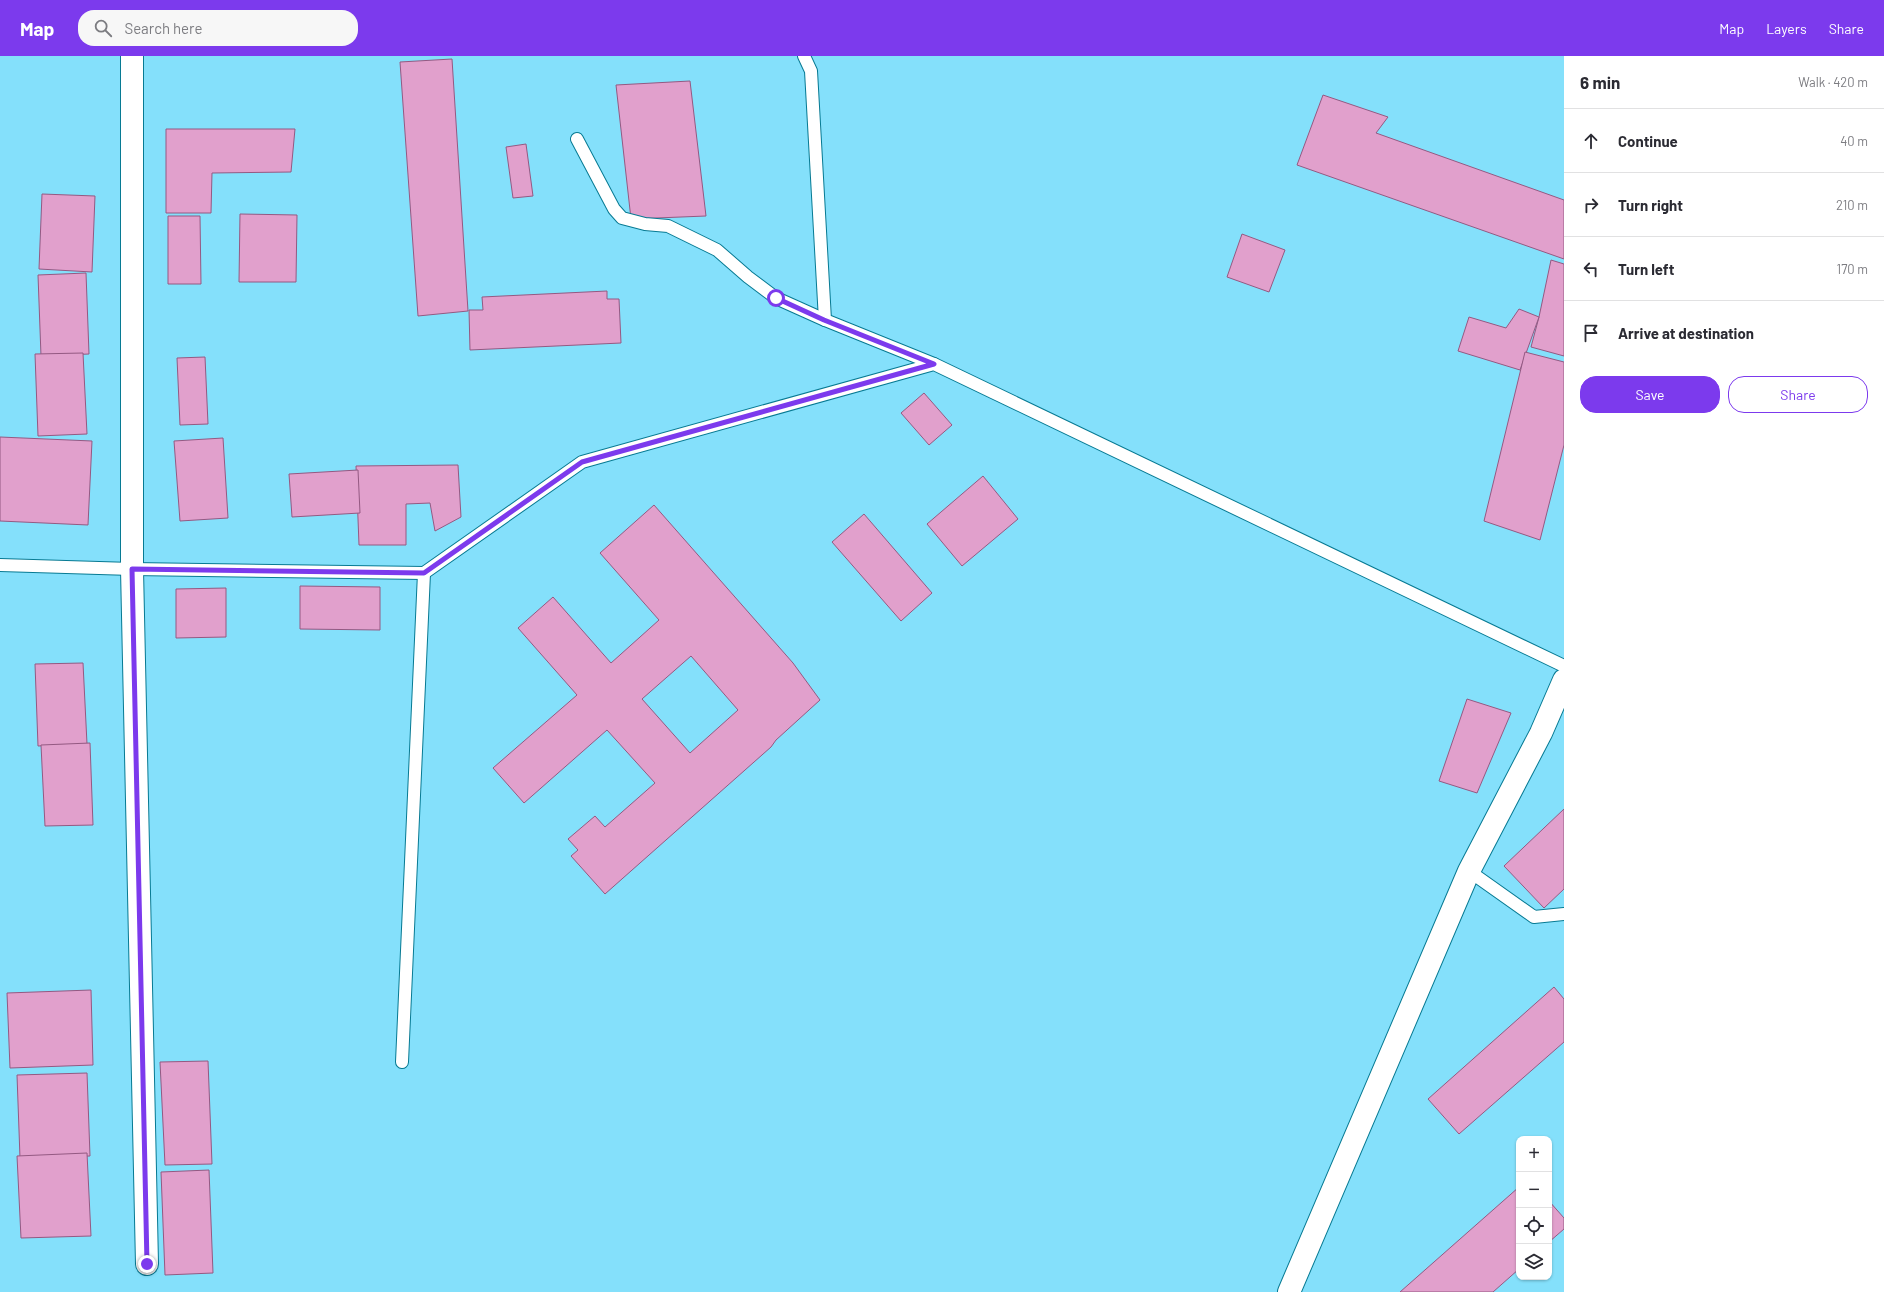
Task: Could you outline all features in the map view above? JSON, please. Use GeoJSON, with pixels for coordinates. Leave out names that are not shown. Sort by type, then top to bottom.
{"type":"FeatureCollection","features":[{"type":"Feature","properties":{"kind":"street"},"geometry":{"type":"LineString","coordinates":[[132,56],[132,569],[147,1264]]}},
{"type":"Feature","properties":{"kind":"street"},"geometry":{"type":"LineString","coordinates":[[1289,1292],[1469,871],[1541,734],[1564,680]]}},
{"type":"Feature","properties":{"kind":"lane"},"geometry":{"type":"LineString","coordinates":[[804,56],[811,71],[824,320]]}},
{"type":"Feature","properties":{"kind":"lane"},"geometry":{"type":"LineString","coordinates":[[577,139],[614,209],[622,218],[646,224],[668,226],[717,250],[748,277],[776,298],[824,320],[934,364],[1564,666]]}},
{"type":"Feature","properties":{"kind":"lane"},"geometry":{"type":"LineString","coordinates":[[0,565],[132,569],[424,573],[582,462],[934,364]]}},
{"type":"Feature","properties":{"kind":"lane"},"geometry":{"type":"LineString","coordinates":[[402,1062],[424,573]]}},
{"type":"Feature","properties":{"kind":"lane"},"geometry":{"type":"LineString","coordinates":[[1469,871],[1534,917],[1564,914]]}},
{"type":"Feature","properties":{"kind":"building"},"geometry":{"type":"Polygon","coordinates":[[[452,59],[468,311],[418,316],[400,62],[452,59]]]}},
{"type":"Feature","properties":{"kind":"building"},"geometry":{"type":"Polygon","coordinates":[[[690,81],[706,216],[631,219],[616,85],[690,81]]]}},
{"type":"Feature","properties":{"kind":"building"},"geometry":{"type":"Polygon","coordinates":[[[1323,95],[1388,117],[1376,133],[1564,200],[1564,259],[1297,165],[1323,95]]]}},
{"type":"Feature","properties":{"kind":"building"},"geometry":{"type":"Polygon","coordinates":[[[166,129],[295,129],[291,172],[212,173],[211,213],[166,213],[166,129]]]}},
{"type":"Feature","properties":{"kind":"building"},"geometry":{"type":"Polygon","coordinates":[[[526,144],[533,196],[513,198],[506,147],[526,144]]]}},
{"type":"Feature","properties":{"kind":"building"},"geometry":{"type":"Polygon","coordinates":[[[42,194],[95,196],[92,272],[39,269],[42,194]]]}},
{"type":"Feature","properties":{"kind":"building"},"geometry":{"type":"Polygon","coordinates":[[[240,214],[297,215],[296,282],[239,282],[240,214]]]}},
{"type":"Feature","properties":{"kind":"building"},"geometry":{"type":"Polygon","coordinates":[[[168,216],[200,216],[201,284],[168,284],[168,216]]]}},
{"type":"Feature","properties":{"kind":"building"},"geometry":{"type":"Polygon","coordinates":[[[1242,234],[1285,250],[1269,292],[1227,277],[1242,234]]]}},
{"type":"Feature","properties":{"kind":"building"},"geometry":{"type":"Polygon","coordinates":[[[1551,260],[1564,264],[1564,356],[1531,347],[1551,260]]]}},
{"type":"Feature","properties":{"kind":"building"},"geometry":{"type":"Polygon","coordinates":[[[86,273],[89,354],[41,356],[38,275],[86,273]]]}},
{"type":"Feature","properties":{"kind":"building"},"geometry":{"type":"Polygon","coordinates":[[[607,291],[607,299],[619,299],[621,343],[470,350],[469,310],[483,310],[482,297],[607,291]]]}},
{"type":"Feature","properties":{"kind":"building"},"geometry":{"type":"Polygon","coordinates":[[[1519,309],[1539,317],[1520,370],[1458,351],[1469,317],[1506,328],[1519,309]]]}},
{"type":"Feature","properties":{"kind":"building"},"geometry":{"type":"Polygon","coordinates":[[[1525,352],[1564,362],[1564,445],[1540,540],[1484,521],[1525,352]]]}},
{"type":"Feature","properties":{"kind":"building"},"geometry":{"type":"Polygon","coordinates":[[[83,353],[87,434],[38,436],[35,354],[83,353]]]}},
{"type":"Feature","properties":{"kind":"building"},"geometry":{"type":"Polygon","coordinates":[[[205,357],[208,424],[180,425],[177,358],[205,357]]]}},
{"type":"Feature","properties":{"kind":"building"},"geometry":{"type":"Polygon","coordinates":[[[924,393],[952,425],[929,445],[901,413],[924,393]]]}},
{"type":"Feature","properties":{"kind":"building"},"geometry":{"type":"Polygon","coordinates":[[[0,437],[92,441],[88,525],[0,521],[0,437]]]}},
{"type":"Feature","properties":{"kind":"building"},"geometry":{"type":"Polygon","coordinates":[[[223,438],[228,518],[180,521],[174,441],[223,438]]]}},
{"type":"Feature","properties":{"kind":"building"},"geometry":{"type":"Polygon","coordinates":[[[458,465],[461,517],[435,531],[430,503],[406,504],[406,545],[359,545],[356,466],[458,465]]]}},
{"type":"Feature","properties":{"kind":"building"},"geometry":{"type":"Polygon","coordinates":[[[358,470],[360,513],[292,517],[289,474],[358,470]]]}},
{"type":"Feature","properties":{"kind":"building"},"geometry":{"type":"Polygon","coordinates":[[[983,476],[1018,519],[962,566],[927,524],[983,476]]]}},
{"type":"Feature","properties":{"kind":"building"},"geometry":{"type":"Polygon","coordinates":[[[654,505],[793,663],[820,700],[776,740],[771,747],[605,894],[571,856],[578,850],[568,839],[595,816],[605,827],[655,783],[607,730],[524,803],[493,768],[577,695],[518,628],[553,597],[611,663],[659,620],[600,553],[654,505]],[[691,656],[642,699],[690,753],[738,710],[691,656]]]}},
{"type":"Feature","properties":{"kind":"building"},"geometry":{"type":"Polygon","coordinates":[[[864,514],[932,593],[901,621],[832,542],[864,514]]]}},
{"type":"Feature","properties":{"kind":"building"},"geometry":{"type":"Polygon","coordinates":[[[300,586],[380,587],[380,630],[300,629],[300,586]]]}},
{"type":"Feature","properties":{"kind":"building"},"geometry":{"type":"Polygon","coordinates":[[[226,588],[226,637],[176,638],[176,589],[226,588]]]}},
{"type":"Feature","properties":{"kind":"building"},"geometry":{"type":"Polygon","coordinates":[[[83,663],[87,744],[38,746],[35,664],[83,663]]]}},
{"type":"Feature","properties":{"kind":"building"},"geometry":{"type":"Polygon","coordinates":[[[1467,699],[1511,713],[1477,793],[1439,781],[1467,699]]]}},
{"type":"Feature","properties":{"kind":"building"},"geometry":{"type":"Polygon","coordinates":[[[90,743],[93,825],[45,826],[41,745],[90,743]]]}},
{"type":"Feature","properties":{"kind":"building"},"geometry":{"type":"Polygon","coordinates":[[[1564,809],[1564,889],[1544,908],[1504,866],[1564,809]]]}},
{"type":"Feature","properties":{"kind":"building"},"geometry":{"type":"Polygon","coordinates":[[[1554,987],[1564,999],[1564,1042],[1459,1134],[1428,1099],[1554,987]]]}},
{"type":"Feature","properties":{"kind":"building"},"geometry":{"type":"Polygon","coordinates":[[[91,990],[93,1065],[10,1068],[7,993],[91,990]]]}},
{"type":"Feature","properties":{"kind":"building"},"geometry":{"type":"Polygon","coordinates":[[[208,1061],[212,1164],[165,1165],[160,1062],[208,1061]]]}},
{"type":"Feature","properties":{"kind":"building"},"geometry":{"type":"Polygon","coordinates":[[[87,1073],[90,1156],[20,1158],[17,1075],[87,1073]]]}},
{"type":"Feature","properties":{"kind":"building"},"geometry":{"type":"Polygon","coordinates":[[[87,1153],[91,1236],[21,1238],[17,1156],[87,1153]]]}},
{"type":"Feature","properties":{"kind":"building"},"geometry":{"type":"Polygon","coordinates":[[[209,1170],[213,1273],[165,1275],[161,1172],[209,1170]]]}},
{"type":"Feature","properties":{"kind":"building"},"geometry":{"type":"Polygon","coordinates":[[[1516,1190],[1516,1272],[1493,1292],[1400,1292],[1516,1190]]]}},
{"type":"Feature","properties":{"kind":"building"},"geometry":{"type":"Polygon","coordinates":[[[1552,1204],[1564,1218],[1564,1229],[1552,1239],[1552,1204]]]}},
{"type":"Feature","properties":{"kind":"route"},"geometry":{"type":"LineString","coordinates":[[147,1264],[132,569],[424,573],[582,462],[934,364],[824,320],[776,298]]}}]}
